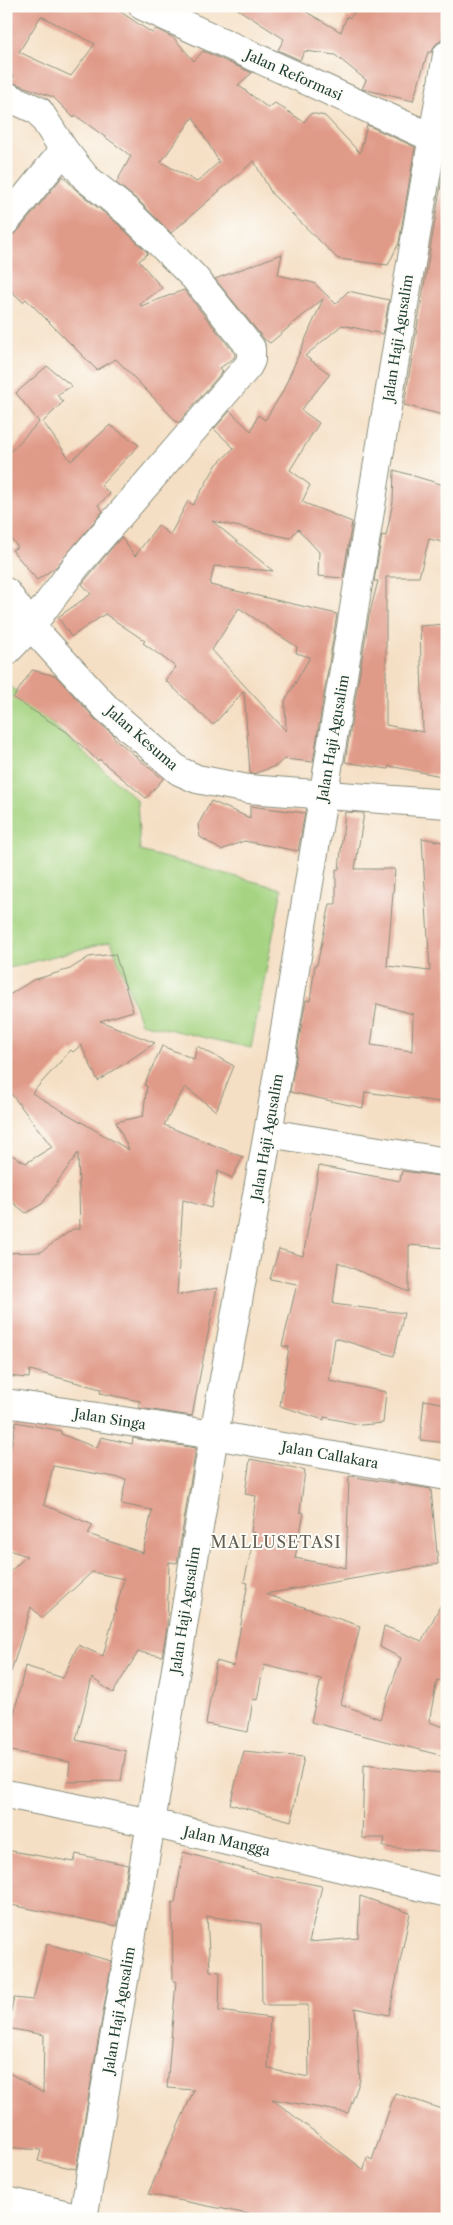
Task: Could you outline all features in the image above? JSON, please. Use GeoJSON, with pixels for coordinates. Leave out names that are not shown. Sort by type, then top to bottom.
{"type":"FeatureCollection","features":[{"type":"Feature","properties":{"kind":"street","name":"Jalan Reformasi"},"geometry":{"type":"LineString","coordinates":[[143,6],[440,139]]}},
{"type":"Feature","properties":{"kind":"street","name":"Jalan Haji Agusalim"},"geometry":{"type":"LineString","coordinates":[[84,2218],[214,1435],[268,1133],[323,794],[440,139],[447,55]]}},
{"type":"Feature","properties":{"kind":"street"},"geometry":{"type":"LineString","coordinates":[[6,96],[39,111],[64,150],[86,178],[128,212],[194,277],[251,348],[248,366],[76,566],[31,626],[6,652]]}},
{"type":"Feature","properties":{"kind":"street"},"geometry":{"type":"LineString","coordinates":[[6,221],[64,150]]}},
{"type":"Feature","properties":{"kind":"street","name":"Jalan Kesuma"},"geometry":{"type":"LineString","coordinates":[[6,592],[31,626],[107,709],[179,771],[197,779],[248,789],[447,804]]}},
{"type":"Feature","properties":{"kind":"street"},"geometry":{"type":"LineString","coordinates":[[268,1133],[447,1162]]}},
{"type":"Feature","properties":{"kind":"street","name":"Jalan Singa"},"geometry":{"type":"LineString","coordinates":[[6,1403],[214,1435]]}},
{"type":"Feature","properties":{"kind":"street","name":"Jalan Callakara"},"geometry":{"type":"LineString","coordinates":[[214,1435],[447,1476]]}},
{"type":"Feature","properties":{"kind":"street","name":"Jalan Mangga"},"geometry":{"type":"LineString","coordinates":[[6,1794],[151,1823],[447,1893]]}},
{"type":"Feature","properties":{"kind":"street"},"geometry":{"type":"LineString","coordinates":[[6,2201],[84,2218]]}},
{"type":"Feature","properties":{"kind":"green space"},"geometry":{"type":"Polygon","coordinates":[[[6,682],[137,800],[140,851],[282,889],[251,1048],[141,1023],[111,941],[6,969],[6,682]]]}},
{"type":"Feature","properties":{"kind":"building"},"geometry":{"type":"Polygon","coordinates":[[[6,6],[112,6],[152,33],[156,29],[174,38],[194,61],[203,51],[252,73],[238,85],[268,108],[275,103],[304,122],[311,113],[325,116],[360,153],[367,125],[415,147],[399,243],[388,265],[338,259],[272,194],[254,161],[171,233],[139,201],[116,183],[131,156],[75,115],[74,118],[53,97],[11,82],[14,77],[6,71],[6,6]],[[41,16],[19,52],[71,76],[95,44],[41,16]],[[193,117],[161,162],[197,182],[219,162],[193,117]]]}},
{"type":"Feature","properties":{"kind":"building"},"geometry":{"type":"Polygon","coordinates":[[[233,6],[296,6],[341,32],[347,16],[350,18],[359,6],[437,6],[445,10],[442,40],[435,45],[432,52],[428,52],[413,101],[362,89],[366,80],[335,55],[305,51],[300,60],[278,50],[284,39],[233,6]]]}},
{"type":"Feature","properties":{"kind":"building"},"geometry":{"type":"Polygon","coordinates":[[[447,155],[447,416],[404,405],[447,155]]]}},
{"type":"Feature","properties":{"kind":"building"},"geometry":{"type":"Polygon","coordinates":[[[63,176],[76,190],[118,224],[148,253],[139,261],[162,288],[140,304],[141,306],[184,290],[235,354],[234,358],[220,368],[223,371],[178,423],[116,359],[97,370],[26,299],[23,302],[6,286],[6,236],[18,231],[63,176]]]}},
{"type":"Feature","properties":{"kind":"building"},"geometry":{"type":"Polygon","coordinates":[[[282,254],[278,275],[314,283],[336,304],[348,291],[389,300],[383,334],[342,325],[305,356],[330,374],[301,410],[319,423],[290,470],[310,485],[302,502],[352,522],[343,578],[318,576],[319,552],[298,529],[290,538],[212,521],[273,571],[214,566],[210,585],[337,614],[313,762],[284,759],[276,766],[253,774],[250,773],[244,691],[213,725],[165,680],[176,667],[143,643],[145,641],[105,614],[71,637],[58,617],[91,594],[82,584],[121,537],[135,556],[158,525],[170,535],[188,501],[193,505],[217,464],[234,448],[214,429],[230,411],[251,431],[258,415],[265,420],[282,393],[323,299],[270,343],[264,339],[215,279],[282,254]],[[239,608],[212,650],[286,731],[285,701],[310,657],[296,653],[297,647],[239,608]]]}},
{"type":"Feature","properties":{"kind":"building"},"geometry":{"type":"Polygon","coordinates":[[[47,366],[72,386],[57,395],[63,402],[43,422],[71,461],[110,425],[139,445],[101,485],[110,494],[98,505],[103,511],[56,567],[37,580],[12,550],[18,547],[6,533],[6,456],[39,422],[16,393],[47,366]]]}},
{"type":"Feature","properties":{"kind":"building"},"geometry":{"type":"Polygon","coordinates":[[[394,470],[447,486],[447,543],[429,539],[419,577],[386,577],[386,725],[423,732],[420,626],[447,624],[447,777],[389,766],[388,769],[345,762],[369,616],[378,581],[374,581],[382,535],[386,536],[393,502],[394,470]]]}},
{"type":"Feature","properties":{"kind":"building"},"geometry":{"type":"Polygon","coordinates":[[[32,670],[56,676],[96,720],[114,735],[113,737],[163,779],[146,798],[99,759],[98,761],[67,732],[13,698],[32,670]]]}},
{"type":"Feature","properties":{"kind":"building"},"geometry":{"type":"Polygon","coordinates":[[[211,801],[250,818],[250,806],[305,813],[298,851],[244,841],[221,850],[200,837],[198,825],[211,801]]]}},
{"type":"Feature","properties":{"kind":"building"},"geometry":{"type":"Polygon","coordinates":[[[345,812],[364,813],[355,869],[395,869],[387,966],[430,971],[422,838],[447,843],[447,1103],[365,1092],[363,1108],[290,1092],[306,1000],[310,1001],[315,965],[317,965],[330,904],[336,904],[336,869],[339,869],[345,812]],[[377,1004],[371,1045],[412,1051],[413,1014],[377,1004]]]}},
{"type":"Feature","properties":{"kind":"building"},"geometry":{"type":"Polygon","coordinates":[[[115,954],[133,1011],[100,1021],[155,1043],[98,1081],[81,1045],[73,1052],[71,1050],[32,1093],[129,1150],[116,1122],[143,1116],[147,1086],[144,1085],[162,1046],[194,1059],[197,1046],[234,1066],[216,1111],[185,1087],[164,1125],[243,1157],[232,1178],[218,1171],[211,1208],[183,1200],[177,1295],[217,1288],[192,1416],[139,1408],[140,1401],[100,1393],[101,1389],[30,1370],[29,1378],[6,1376],[6,1253],[41,1252],[73,1229],[80,1229],[78,1153],[42,1204],[26,1213],[6,1197],[6,1152],[26,1163],[52,1147],[6,1087],[6,997],[33,980],[70,969],[89,957],[115,954]]]}},
{"type":"Feature","properties":{"kind":"building"},"geometry":{"type":"Polygon","coordinates":[[[319,1166],[400,1181],[402,1171],[447,1177],[447,1248],[409,1245],[409,1292],[338,1262],[333,1304],[404,1313],[394,1356],[335,1338],[329,1381],[386,1392],[383,1423],[361,1425],[324,1417],[324,1420],[280,1406],[289,1347],[282,1346],[297,1284],[270,1279],[279,1249],[303,1256],[319,1166]]]}},
{"type":"Feature","properties":{"kind":"building"},"geometry":{"type":"Polygon","coordinates":[[[424,1400],[447,1404],[447,1443],[420,1440],[424,1400]]]}},
{"type":"Feature","properties":{"kind":"building"},"geometry":{"type":"Polygon","coordinates":[[[16,1422],[61,1431],[61,1434],[97,1448],[101,1437],[132,1444],[133,1438],[196,1448],[177,1563],[169,1562],[167,1627],[162,1656],[138,1652],[113,1693],[92,1678],[76,1740],[126,1751],[121,1781],[68,1782],[70,1762],[6,1750],[25,1666],[63,1678],[78,1645],[103,1656],[124,1579],[92,1572],[42,1618],[31,1607],[11,1672],[6,1671],[6,1575],[27,1556],[6,1549],[6,1472],[16,1422]],[[53,1466],[44,1505],[93,1525],[88,1534],[143,1553],[152,1510],[121,1504],[126,1479],[53,1466]]]}},
{"type":"Feature","properties":{"kind":"building"},"geometry":{"type":"Polygon","coordinates":[[[250,1459],[305,1470],[300,1512],[304,1513],[295,1558],[346,1568],[349,1476],[431,1489],[438,1564],[265,1594],[360,1626],[341,1704],[380,1719],[401,1658],[380,1647],[384,1626],[422,1641],[447,1593],[447,1683],[437,1680],[429,1722],[447,1728],[447,1757],[311,1722],[321,1679],[264,1665],[257,1700],[253,1699],[248,1732],[206,1724],[216,1661],[234,1666],[248,1583],[244,1582],[255,1533],[251,1532],[256,1496],[245,1494],[250,1459]]]}},
{"type":"Feature","properties":{"kind":"building"},"geometry":{"type":"Polygon","coordinates":[[[244,1751],[304,1757],[291,1821],[230,1804],[244,1751]]]}},
{"type":"Feature","properties":{"kind":"building"},"geometry":{"type":"Polygon","coordinates":[[[364,1764],[447,1774],[447,1852],[383,1847],[385,1838],[362,1838],[364,1764]]]}},
{"type":"Feature","properties":{"kind":"building"},"geometry":{"type":"Polygon","coordinates":[[[6,1850],[74,1862],[76,1854],[128,1865],[117,1926],[6,1904],[6,1850]]]}},
{"type":"Feature","properties":{"kind":"building"},"geometry":{"type":"Polygon","coordinates":[[[183,1852],[270,1876],[322,1886],[309,1942],[358,1938],[360,1896],[410,1913],[389,2015],[355,2008],[360,2080],[348,2113],[272,2099],[364,2170],[367,2157],[372,2160],[395,2093],[447,2111],[447,2219],[273,2219],[148,2194],[194,2090],[167,2088],[176,1981],[173,1981],[172,1902],[175,1903],[183,1852]],[[207,1916],[210,1971],[220,1972],[219,2011],[270,2018],[268,2069],[309,2077],[308,2005],[262,2005],[261,1924],[207,1916]]]}},
{"type":"Feature","properties":{"kind":"building"},"geometry":{"type":"Polygon","coordinates":[[[47,1944],[112,1961],[76,2169],[38,2161],[41,2150],[6,2147],[6,2071],[43,2093],[44,2035],[7,2028],[14,1998],[33,2000],[47,1944]]]}},
{"type":"Feature","properties":{"kind":"district","name":"MALLUSETASI"},"geometry":{"type":"Point","coordinates":[276,1542]}}]}
